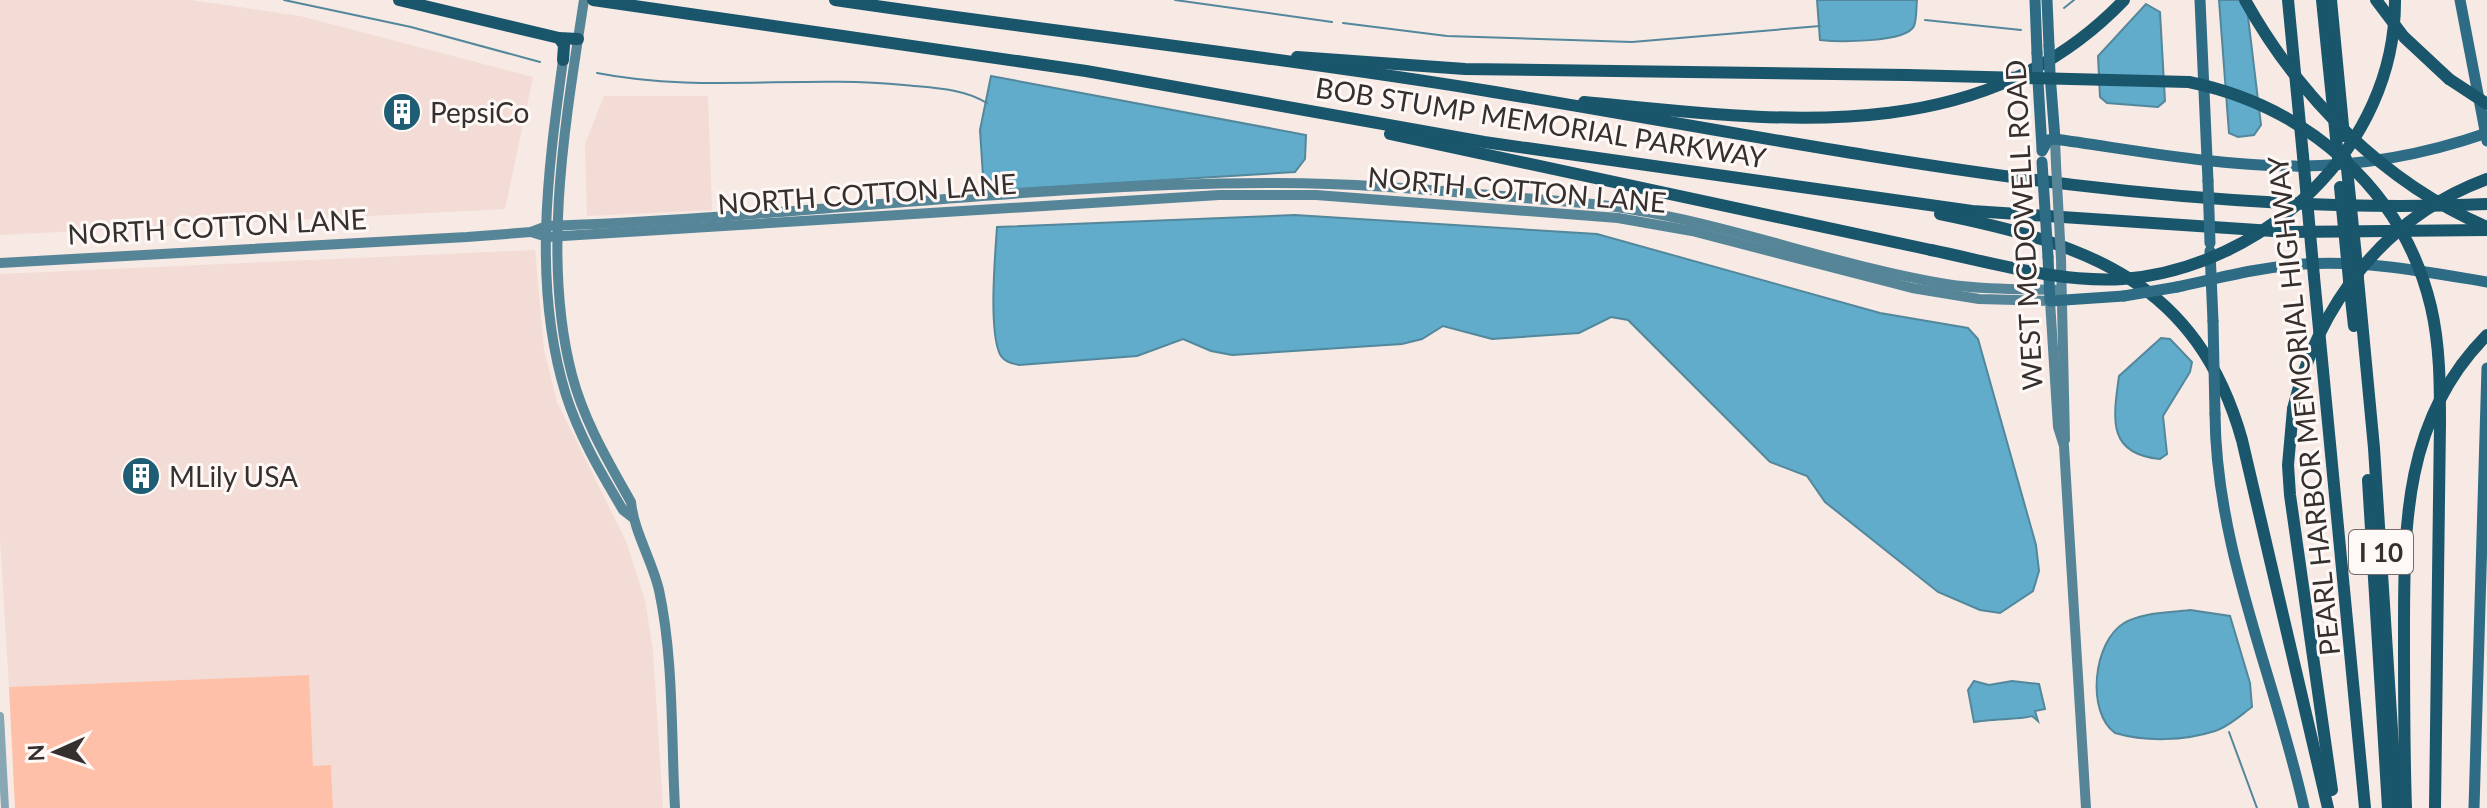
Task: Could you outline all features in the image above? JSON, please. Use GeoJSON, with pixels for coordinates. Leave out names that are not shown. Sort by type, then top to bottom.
{"type":"FeatureCollection","features":[{"type":"Feature","properties":{"kind":"highway"},"geometry":{"type":"LineString","coordinates":[[399,0],[559,38],[578,39]]}},
{"type":"Feature","properties":{"kind":"highway","name":"BOB STUMP MEMORIAL PARKWAY"},"geometry":{"type":"LineString","coordinates":[[593,0],[1086,71],[1457,137],[1972,211],[2155,226],[2369,234],[2487,228]]}},
{"type":"Feature","properties":{"kind":"highway","name":"BOB STUMP MEMORIAL PARKWAY"},"geometry":{"type":"LineString","coordinates":[[835,0],[1484,90],[1641,119],[2085,185],[2278,201],[2487,204]]}},
{"type":"Feature","properties":{"kind":"highway"},"geometry":{"type":"LineString","coordinates":[[1484,90],[1722,113],[1802,116],[1909,111],[1965,99],[2021,78],[2077,42],[2124,0]]}},
{"type":"Feature","properties":{"kind":"highway"},"geometry":{"type":"LineString","coordinates":[[2245,0],[2293,73],[2353,138],[2424,193],[2487,228]]}},
{"type":"Feature","properties":{"kind":"highway","name":"PEARL HARBOR MEMORIAL HIGHWAY"},"geometry":{"type":"LineString","coordinates":[[2288,0],[2365,808]]}},
{"type":"Feature","properties":{"kind":"highway"},"geometry":{"type":"LineString","coordinates":[[2322,0],[2342,158]]}},
{"type":"Feature","properties":{"kind":"highway","name":"I 10"},"geometry":{"type":"LineString","coordinates":[[2331,0],[2353,280],[2374,448],[2397,808]]}},
{"type":"Feature","properties":{"kind":"highway"},"geometry":{"type":"LineString","coordinates":[[2376,0],[2410,44],[2449,79],[2487,104]]}},
{"type":"Feature","properties":{"kind":"highway"},"geometry":{"type":"LineString","coordinates":[[1211,93],[1931,250],[2054,275],[2115,279],[2180,269],[2247,242],[2296,207],[2328,175],[2348,146],[2380,78],[2390,43],[2395,0]]}},
{"type":"Feature","properties":{"kind":"highway"},"geometry":{"type":"LineString","coordinates":[[559,38],[564,45],[563,60]]}},
{"type":"Feature","properties":{"kind":"highway"},"geometry":{"type":"LineString","coordinates":[[1230,56],[1267,54],[1511,70],[2189,82],[2242,97],[2305,128],[2362,177],[2393,217],[2425,287],[2435,328],[2440,423],[2435,808]]}},
{"type":"Feature","properties":{"kind":"highway"},"geometry":{"type":"LineString","coordinates":[[2334,808],[2290,495],[2288,465],[2293,409],[2316,338],[2359,269],[2392,236],[2423,212],[2487,179]]}},
{"type":"Feature","properties":{"kind":"highway"},"geometry":{"type":"LineString","coordinates":[[1797,188],[1983,223],[2073,248],[2137,282],[2189,333],[2216,372],[2240,430],[2328,808]]}},
{"type":"Feature","properties":{"kind":"highway"},"geometry":{"type":"LineString","coordinates":[[2353,280],[2388,808]]}},
{"type":"Feature","properties":{"kind":"highway"},"geometry":{"type":"LineString","coordinates":[[2406,808],[2404,600],[2408,497],[2416,455],[2428,421],[2469,354],[2487,335]]}},
{"type":"Feature","properties":{"kind":"main road"},"geometry":{"type":"LineString","coordinates":[[584,0],[553,231],[548,310],[566,396],[601,472],[623,510],[632,517],[648,551],[663,618],[675,808]]}},
{"type":"Feature","properties":{"kind":"main road","name":"WEST MCDOWELL ROAD"},"geometry":{"type":"LineString","coordinates":[[2035,0],[2048,257],[2056,296],[2067,427],[2064,446],[2086,808]]}},
{"type":"Feature","properties":{"kind":"main road","name":"WEST MCDOWELL ROAD"},"geometry":{"type":"LineString","coordinates":[[2047,0],[2061,259],[2056,296]]}},
{"type":"Feature","properties":{"kind":"main road"},"geometry":{"type":"LineString","coordinates":[[2200,0],[2218,474],[2227,526],[2304,808]]}},
{"type":"Feature","properties":{"kind":"main road"},"geometry":{"type":"LineString","coordinates":[[2460,0],[2487,141]]}},
{"type":"Feature","properties":{"kind":"main road"},"geometry":{"type":"LineString","coordinates":[[553,231],[553,139],[563,60]]}},
{"type":"Feature","properties":{"kind":"main road"},"geometry":{"type":"LineString","coordinates":[[2042,157],[2048,140],[2055,139],[2277,168],[2354,165],[2408,157],[2486,133]]}},
{"type":"Feature","properties":{"kind":"main road","name":"NORTH COTTON LANE"},"geometry":{"type":"LineString","coordinates":[[553,231],[949,199],[1242,183],[1306,183],[1628,208],[1691,219],[1928,280],[2056,296]]}},
{"type":"Feature","properties":{"kind":"main road","name":"NORTH COTTON LANE"},"geometry":{"type":"LineString","coordinates":[[0,263],[531,232],[671,230],[1243,194],[1316,195],[1618,218],[1692,231],[1923,291],[1979,299],[2124,296],[2285,266],[2344,263],[2487,282]]}},
{"type":"Feature","properties":{"kind":"main road"},"geometry":{"type":"LineString","coordinates":[[671,230],[679,225],[701,224],[708,217]]}},
{"type":"Feature","properties":{"kind":"main road"},"geometry":{"type":"LineString","coordinates":[[2474,808],[2487,368]]}},
{"type":"Feature","properties":{"kind":"street"},"geometry":{"type":"LineString","coordinates":[[0,716],[5,808]]}},
{"type":"Feature","properties":{"kind":"shaded area"},"geometry":{"type":"Polygon","coordinates":[[[0,0],[191,0],[300,16],[533,77],[505,209],[0,235],[0,0]]]}},
{"type":"Feature","properties":{"kind":"shaded area"},"geometry":{"type":"Polygon","coordinates":[[[604,96],[708,96],[712,210],[587,216],[585,144],[604,96]]]}},
{"type":"Feature","properties":{"kind":"shaded area"},"geometry":{"type":"Polygon","coordinates":[[[535,250],[544,350],[557,402],[626,541],[645,600],[653,651],[663,808],[333,808],[331,765],[313,766],[309,675],[9,687],[0,540],[0,274],[535,250]]]}},
{"type":"Feature","properties":{"kind":"shaded area"},"geometry":{"type":"Polygon","coordinates":[[[309,675],[313,766],[331,765],[333,808],[15,808],[9,687],[309,675]]]}},
{"type":"Feature","properties":{"kind":"water"},"geometry":{"type":"Polygon","coordinates":[[[1817,0],[1917,0],[1915,23],[1908,32],[1898,36],[1855,41],[1820,40],[1817,0]]]}},
{"type":"Feature","properties":{"kind":"water"},"geometry":{"type":"Polygon","coordinates":[[[2219,0],[2246,0],[2261,125],[2254,135],[2238,137],[2229,133],[2219,0]]]}},
{"type":"Feature","properties":{"kind":"water"},"geometry":{"type":"Polygon","coordinates":[[[2146,4],[2160,12],[2165,101],[2158,107],[2107,103],[2100,97],[2098,56],[2146,4]]]}},
{"type":"Feature","properties":{"kind":"water"},"geometry":{"type":"Polygon","coordinates":[[[991,76],[1306,135],[1305,159],[1295,172],[984,191],[980,130],[991,76]]]}},
{"type":"Feature","properties":{"kind":"water"},"geometry":{"type":"Polygon","coordinates":[[[1295,215],[1597,234],[1880,313],[1968,328],[1978,339],[2036,545],[2039,571],[2033,591],[2000,613],[1980,610],[1938,592],[1825,502],[1807,476],[1770,462],[1628,320],[1611,317],[1579,333],[1492,339],[1443,326],[1422,339],[1402,344],[1232,355],[1211,351],[1183,339],[1137,356],[1019,365],[1000,355],[993,309],[997,227],[1295,215]]]}},
{"type":"Feature","properties":{"kind":"water"},"geometry":{"type":"Polygon","coordinates":[[[2161,338],[2170,339],[2192,362],[2190,372],[2163,416],[2167,454],[2160,459],[2143,456],[2122,442],[2117,432],[2115,406],[2119,376],[2161,338]]]}},
{"type":"Feature","properties":{"kind":"water"},"geometry":{"type":"Polygon","coordinates":[[[2190,610],[2230,616],[2250,683],[2252,707],[2220,729],[2191,737],[2152,739],[2115,733],[2100,710],[2097,694],[2097,677],[2105,645],[2114,632],[2131,619],[2190,610]]]}},
{"type":"Feature","properties":{"kind":"water"},"geometry":{"type":"Polygon","coordinates":[[[1974,681],[1989,685],[2012,681],[2039,684],[2045,709],[2035,711],[2038,721],[2032,716],[1974,722],[1968,690],[1974,681]]]}},
{"type":"Feature","properties":{"kind":"waterway"},"geometry":{"type":"LineString","coordinates":[[284,0],[411,27],[540,62]]}},
{"type":"Feature","properties":{"kind":"waterway"},"geometry":{"type":"LineString","coordinates":[[1175,0],[1332,22]]}},
{"type":"Feature","properties":{"kind":"waterway"},"geometry":{"type":"LineString","coordinates":[[2064,8],[2074,0]]}},
{"type":"Feature","properties":{"kind":"waterway"},"geometry":{"type":"LineString","coordinates":[[1925,20],[2021,30]]}},
{"type":"Feature","properties":{"kind":"waterway"},"geometry":{"type":"LineString","coordinates":[[1343,23],[1447,36],[1632,42],[1820,26]]}},
{"type":"Feature","properties":{"kind":"waterway"},"geometry":{"type":"LineString","coordinates":[[597,73],[673,82],[865,82],[936,88],[987,103]]}},
{"type":"Feature","properties":{"kind":"waterway"},"geometry":{"type":"LineString","coordinates":[[2229,732],[2257,808]]}},
{"type":"Feature","properties":{"kind":"place","name":"PepsiCo"},"geometry":{"type":"Point","coordinates":[402,112]}},
{"type":"Feature","properties":{"kind":"place","name":"MLily USA"},"geometry":{"type":"Point","coordinates":[141,476]}}]}
